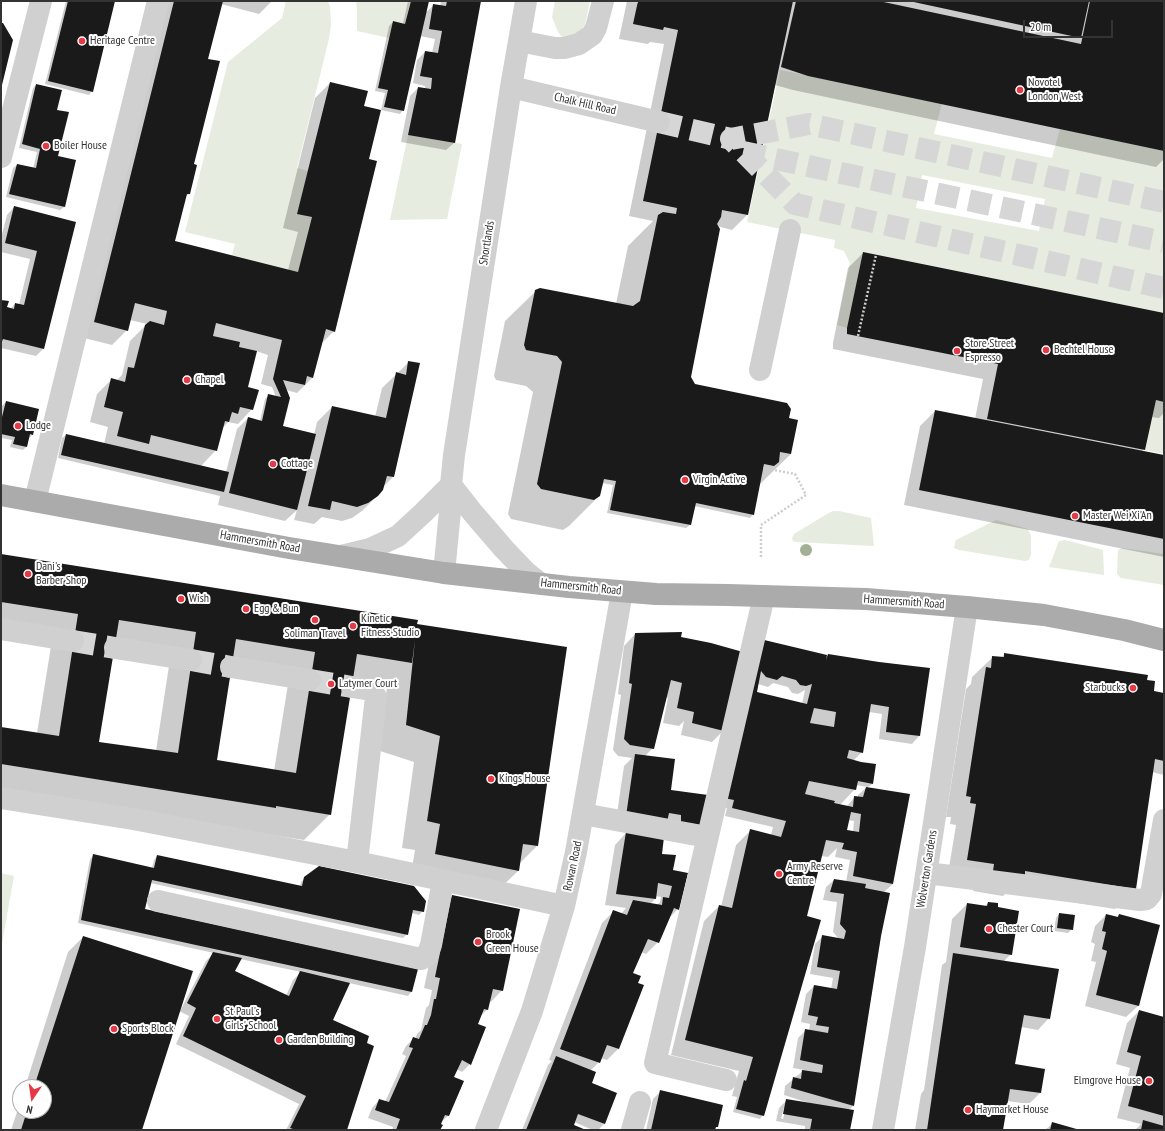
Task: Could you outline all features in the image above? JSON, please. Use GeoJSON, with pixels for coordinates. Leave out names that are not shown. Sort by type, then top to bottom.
{"type":"FeatureCollection","features":[{"type":"Feature","properties":{"kind":"main road","name":"Hammersmith Road"},"geometry":{"type":"LineString","coordinates":[[1,495],[289,548],[444,573],[622,592],[866,599],[968,607],[1044,615],[1124,630],[1164,640]]}},
{"type":"Feature","properties":{"kind":"street"},"geometry":{"type":"LineString","coordinates":[[1,157],[41,1]]}},
{"type":"Feature","properties":{"kind":"street"},"geometry":{"type":"LineString","coordinates":[[35,501],[158,1]]}},
{"type":"Feature","properties":{"kind":"street","name":"Shortlands"},"geometry":{"type":"LineString","coordinates":[[444,573],[454,455],[510,87],[526,1]]}},
{"type":"Feature","properties":{"kind":"street"},"geometry":{"type":"LineString","coordinates":[[519,41],[555,48],[564,48],[579,44],[592,35],[596,28],[603,1]]}},
{"type":"Feature","properties":{"kind":"street","name":"Chalk Hill Road"},"geometry":{"type":"LineString","coordinates":[[510,87],[659,122]]}},
{"type":"Feature","properties":{"kind":"street"},"geometry":{"type":"LineString","coordinates":[[760,370],[790,230]]}},
{"type":"Feature","properties":{"kind":"street"},"geometry":{"type":"LineString","coordinates":[[341,556],[370,549],[398,536],[451,485],[504,549],[526,572],[541,584]]}},
{"type":"Feature","properties":{"kind":"street","name":"Rowan Road"},"geometry":{"type":"LineString","coordinates":[[486,1130],[532,1011],[564,906],[576,852],[622,592]]}},
{"type":"Feature","properties":{"kind":"street"},"geometry":{"type":"LineString","coordinates":[[726,1080],[655,1063],[764,596]]}},
{"type":"Feature","properties":{"kind":"street","name":"Wolverton Gardens"},"geometry":{"type":"LineString","coordinates":[[883,1130],[915,947],[968,607]]}},
{"type":"Feature","properties":{"kind":"street"},"geometry":{"type":"LineString","coordinates":[[1,629],[73,641]]}},
{"type":"Feature","properties":{"kind":"street"},"geometry":{"type":"LineString","coordinates":[[114,648],[191,660]]}},
{"type":"Feature","properties":{"kind":"street"},"geometry":{"type":"LineString","coordinates":[[231,667],[310,680]]}},
{"type":"Feature","properties":{"kind":"street"},"geometry":{"type":"LineString","coordinates":[[352,687],[371,690],[376,697],[357,862]]}},
{"type":"Feature","properties":{"kind":"street"},"geometry":{"type":"LineString","coordinates":[[1,798],[133,819],[357,862],[564,906]]}},
{"type":"Feature","properties":{"kind":"street"},"geometry":{"type":"LineString","coordinates":[[583,814],[707,837]]}},
{"type":"Feature","properties":{"kind":"street"},"geometry":{"type":"LineString","coordinates":[[927,873],[1140,900],[1147,899],[1152,894],[1164,820]]}},
{"type":"Feature","properties":{"kind":"street"},"geometry":{"type":"LineString","coordinates":[[158,901],[421,958],[428,955],[431,945],[443,880]]}},
{"type":"Feature","properties":{"kind":"street"},"geometry":{"type":"LineString","coordinates":[[632,1130],[640,1102]]}},
{"type":"Feature","properties":{"kind":"path"},"geometry":{"type":"LineString","coordinates":[[633,1],[638,2]]}},
{"type":"Feature","properties":{"kind":"path"},"geometry":{"type":"LineString","coordinates":[[858,336],[876,254]]}},
{"type":"Feature","properties":{"kind":"path"},"geometry":{"type":"LineString","coordinates":[[761,557],[761,525],[806,495],[795,474],[763,468]]}},
{"type":"Feature","properties":{"kind":"shaded area"},"geometry":{"type":"Polygon","coordinates":[[[286,1],[328,1],[330,7],[331,24],[329,39],[297,168],[308,171],[297,213],[312,217],[298,272],[232,255],[235,244],[185,232],[228,62],[282,18],[286,1]]]}},
{"type":"Feature","properties":{"kind":"shaded area"},"geometry":{"type":"Polygon","coordinates":[[[356,1],[410,1],[405,24],[393,21],[389,38],[357,31],[356,1]]]}},
{"type":"Feature","properties":{"kind":"shaded area"},"geometry":{"type":"Polygon","coordinates":[[[555,1],[590,1],[585,25],[575,37],[562,37],[558,32],[552,17],[555,1]]]}},
{"type":"Feature","properties":{"kind":"shaded area"},"geometry":{"type":"Polygon","coordinates":[[[780,70],[942,103],[934,134],[1052,158],[1060,129],[1164,151],[1164,313],[863,252],[847,328],[837,325],[850,263],[844,251],[834,248],[835,240],[747,222],[780,70]],[[922,175],[916,208],[1039,231],[1045,199],[922,175]]]}},
{"type":"Feature","properties":{"kind":"shaded area"},"geometry":{"type":"Polygon","coordinates":[[[408,135],[462,144],[447,219],[390,220],[408,135]]]}},
{"type":"Feature","properties":{"kind":"shaded area"},"geometry":{"type":"Polygon","coordinates":[[[1156,400],[1164,402],[1164,454],[1145,450],[1156,400]]]}},
{"type":"Feature","properties":{"kind":"shaded area"},"geometry":{"type":"Polygon","coordinates":[[[833,511],[871,518],[874,546],[793,541],[792,538],[794,534],[833,511]]]}},
{"type":"Feature","properties":{"kind":"shaded area"},"geometry":{"type":"Polygon","coordinates":[[[996,520],[1028,529],[1031,536],[1031,554],[1029,560],[1025,561],[954,548],[956,540],[996,520]]]}},
{"type":"Feature","properties":{"kind":"shaded area"},"geometry":{"type":"Polygon","coordinates":[[[1065,540],[1103,550],[1104,575],[1049,567],[1059,541],[1065,540]]]}},
{"type":"Feature","properties":{"kind":"shaded area"},"geometry":{"type":"Polygon","coordinates":[[[1122,548],[1164,554],[1164,585],[1121,578],[1117,574],[1118,550],[1122,548]]]}},
{"type":"Feature","properties":{"kind":"shaded area"},"geometry":{"type":"Polygon","coordinates":[[[1,873],[14,876],[1,949],[1,873]]]}},
{"type":"Feature","properties":{"kind":"building","name":"Heritage Centre"},"geometry":{"type":"Polygon","coordinates":[[[68,1],[115,1],[93,92],[48,81],[68,1]]]}},
{"type":"Feature","properties":{"kind":"building"},"geometry":{"type":"Polygon","coordinates":[[[174,1],[223,1],[208,59],[220,61],[194,164],[197,165],[190,194],[187,194],[175,241],[298,272],[312,217],[297,214],[330,82],[368,91],[364,106],[381,110],[369,159],[377,161],[335,332],[326,329],[313,378],[307,376],[305,385],[283,380],[290,398],[283,426],[316,434],[297,510],[229,493],[248,417],[262,421],[268,394],[281,397],[273,379],[282,340],[216,323],[213,336],[240,342],[239,347],[257,351],[248,387],[259,390],[253,410],[240,407],[238,414],[232,412],[229,422],[225,421],[217,451],[151,435],[149,444],[117,436],[123,412],[104,407],[111,378],[125,382],[128,367],[134,368],[145,325],[150,321],[164,325],[167,311],[135,303],[128,331],[94,322],[174,1]]]}},
{"type":"Feature","properties":{"kind":"building"},"geometry":{"type":"Polygon","coordinates":[[[411,1],[429,1],[404,111],[384,107],[388,90],[378,88],[393,21],[405,24],[411,1]]]}},
{"type":"Feature","properties":{"kind":"building"},"geometry":{"type":"Polygon","coordinates":[[[447,1],[481,1],[455,143],[408,135],[418,87],[431,89],[432,78],[420,76],[425,51],[438,53],[442,31],[429,29],[433,4],[446,6],[447,1]]]}},
{"type":"Feature","properties":{"kind":"building"},"geometry":{"type":"Polygon","coordinates":[[[638,1],[793,1],[748,215],[722,210],[721,217],[717,224],[720,229],[691,377],[695,384],[787,403],[791,409],[789,418],[798,420],[791,454],[780,452],[779,462],[774,466],[764,464],[754,515],[696,503],[691,525],[610,510],[616,481],[604,479],[600,496],[594,500],[541,489],[537,484],[562,362],[557,356],[526,350],[524,345],[535,290],[540,288],[633,306],[640,301],[658,215],[663,212],[676,214],[677,208],[643,201],[678,30],[664,27],[663,30],[633,24],[638,1]]]}},
{"type":"Feature","properties":{"kind":"building","name":"Novotel London West"},"geometry":{"type":"Polygon","coordinates":[[[796,1],[879,1],[1081,44],[1090,1],[1164,1],[1164,151],[808,76],[781,67],[796,1]]]}},
{"type":"Feature","properties":{"kind":"building"},"geometry":{"type":"Polygon","coordinates":[[[909,1],[1089,1],[1081,38],[909,1]]]}},
{"type":"Feature","properties":{"kind":"building"},"geometry":{"type":"Polygon","coordinates":[[[1,23],[3,23],[13,40],[2,85],[1,23]]]}},
{"type":"Feature","properties":{"kind":"building","name":"Boiler House"},"geometry":{"type":"Polygon","coordinates":[[[36,84],[62,90],[57,110],[69,112],[58,156],[76,160],[65,207],[9,194],[17,164],[36,168],[40,149],[22,144],[36,84]]]}},
{"type":"Feature","properties":{"kind":"building"},"geometry":{"type":"Polygon","coordinates":[[[14,206],[76,222],[44,349],[3,339],[1,344],[1,300],[9,301],[7,307],[14,309],[15,303],[24,305],[37,251],[5,243],[14,206]]]}},
{"type":"Feature","properties":{"kind":"building","name":"Bechtel House"},"geometry":{"type":"Polygon","coordinates":[[[863,252],[1164,313],[1164,402],[1156,400],[1145,450],[987,419],[998,364],[847,334],[863,252]]]}},
{"type":"Feature","properties":{"kind":"building"},"geometry":{"type":"Polygon","coordinates":[[[408,361],[420,363],[394,477],[387,476],[383,490],[378,496],[368,503],[357,507],[332,501],[330,510],[308,506],[332,406],[386,418],[396,372],[406,375],[408,361]]]}},
{"type":"Feature","properties":{"kind":"building","name":"Lodge"},"geometry":{"type":"Polygon","coordinates":[[[6,401],[39,409],[33,435],[30,434],[27,447],[13,444],[15,437],[1,434],[1,421],[6,401]]]}},
{"type":"Feature","properties":{"kind":"building"},"geometry":{"type":"Polygon","coordinates":[[[935,410],[1164,455],[1164,539],[919,490],[935,410]]]}},
{"type":"Feature","properties":{"kind":"building"},"geometry":{"type":"Polygon","coordinates":[[[66,434],[229,472],[224,492],[61,455],[66,434]]]}},
{"type":"Feature","properties":{"kind":"building","name":"Latymer Court"},"geometry":{"type":"Polygon","coordinates":[[[1,554],[418,620],[417,624],[567,647],[538,846],[523,844],[519,871],[435,854],[440,824],[427,821],[440,736],[406,725],[415,640],[412,663],[357,654],[331,815],[276,806],[276,808],[1,764],[1,727],[59,736],[78,614],[1,602],[1,554]],[[119,620],[99,742],[178,753],[196,632],[119,620]],[[236,639],[217,760],[296,773],[315,652],[236,639]]]}},
{"type":"Feature","properties":{"kind":"building"},"geometry":{"type":"Polygon","coordinates":[[[682,632],[681,637],[711,643],[743,652],[724,731],[692,723],[694,712],[677,708],[682,683],[671,680],[654,749],[630,745],[624,739],[632,684],[629,683],[635,633],[682,632]]]}},
{"type":"Feature","properties":{"kind":"building","name":"Army Reserve Centre"},"geometry":{"type":"Polygon","coordinates":[[[760,639],[827,655],[826,660],[828,654],[930,668],[920,736],[886,732],[889,707],[871,704],[863,753],[849,750],[847,758],[876,764],[873,784],[858,781],[856,790],[809,781],[805,794],[853,807],[854,796],[863,797],[866,787],[910,794],[893,884],[853,876],[857,852],[842,849],[844,843],[826,840],[807,916],[821,920],[764,1116],[736,1109],[744,1080],[746,1081],[753,1057],[685,1040],[719,905],[732,908],[750,829],[781,837],[786,821],[732,808],[734,800],[724,798],[760,639]],[[761,671],[757,692],[807,704],[812,684],[806,686],[800,685],[796,680],[782,676],[777,680],[766,677],[761,671]],[[814,708],[810,723],[834,727],[836,712],[814,708]],[[851,812],[847,830],[859,832],[861,814],[851,812]]]}},
{"type":"Feature","properties":{"kind":"building"},"geometry":{"type":"Polygon","coordinates":[[[1004,653],[1148,675],[1147,680],[1155,681],[1154,691],[1164,693],[1164,761],[1155,759],[1136,889],[1025,871],[1025,876],[993,871],[994,864],[967,860],[976,804],[970,803],[971,797],[966,796],[986,667],[991,668],[992,656],[1004,657],[1004,653]]]}},
{"type":"Feature","properties":{"kind":"building"},"geometry":{"type":"Polygon","coordinates":[[[635,754],[675,759],[671,790],[708,795],[701,825],[681,822],[681,815],[669,813],[667,822],[626,816],[635,754]]]}},
{"type":"Feature","properties":{"kind":"building"},"geometry":{"type":"Polygon","coordinates":[[[626,832],[664,837],[662,854],[676,855],[673,870],[688,873],[679,910],[674,908],[659,943],[648,939],[633,973],[641,976],[638,983],[644,985],[619,1049],[607,1045],[600,1063],[560,1049],[613,910],[627,915],[633,900],[662,905],[663,897],[669,898],[672,886],[658,883],[656,899],[616,894],[626,832]]]}},
{"type":"Feature","properties":{"kind":"building"},"geometry":{"type":"Polygon","coordinates":[[[93,854],[154,868],[157,855],[302,886],[304,877],[319,866],[414,886],[426,901],[424,912],[413,910],[408,935],[152,880],[145,909],[418,969],[412,992],[81,920],[93,854]]]}},
{"type":"Feature","properties":{"kind":"building"},"geometry":{"type":"Polygon","coordinates":[[[834,879],[866,884],[865,888],[890,893],[881,936],[854,1106],[791,1088],[793,1077],[801,1079],[802,1070],[822,1073],[823,1065],[800,1060],[805,1029],[828,1033],[829,1027],[816,1025],[818,1017],[808,1015],[814,985],[837,989],[840,971],[817,967],[822,935],[844,939],[846,931],[840,924],[844,894],[830,892],[834,879]]]}},
{"type":"Feature","properties":{"kind":"building"},"geometry":{"type":"Polygon","coordinates":[[[452,895],[520,909],[503,991],[493,989],[488,1010],[484,1009],[478,1024],[486,1027],[471,1065],[462,1060],[454,1077],[464,1081],[449,1116],[445,1115],[441,1124],[443,1125],[440,1130],[396,1130],[400,1119],[375,1110],[379,1099],[389,1102],[413,1048],[409,1047],[413,1037],[419,1039],[431,1015],[440,978],[435,977],[452,895]]]}},
{"type":"Feature","properties":{"kind":"building","name":"Chester Court"},"geometry":{"type":"Polygon","coordinates":[[[988,902],[998,903],[998,907],[1019,911],[1012,955],[960,947],[967,903],[987,906],[988,902]]]}},
{"type":"Feature","properties":{"kind":"building"},"geometry":{"type":"Polygon","coordinates":[[[1059,913],[1075,915],[1073,930],[1057,928],[1059,913]]]}},
{"type":"Feature","properties":{"kind":"building"},"geometry":{"type":"Polygon","coordinates":[[[1106,914],[1118,917],[1119,914],[1160,925],[1139,1006],[1096,995],[1107,951],[1102,949],[1106,932],[1102,931],[1106,914]]]}},
{"type":"Feature","properties":{"kind":"building","name":"Sports Block"},"geometry":{"type":"Polygon","coordinates":[[[83,936],[193,971],[142,1130],[21,1130],[24,1119],[52,1119],[52,1079],[37,1079],[83,936]]]}},
{"type":"Feature","properties":{"kind":"building","name":"Garden Building"},"geometry":{"type":"Polygon","coordinates":[[[213,952],[242,958],[235,971],[289,996],[300,971],[350,983],[333,1020],[369,1036],[367,1043],[374,1046],[347,1130],[296,1130],[290,1128],[306,1096],[183,1036],[196,1008],[187,1003],[213,952]]]}},
{"type":"Feature","properties":{"kind":"building"},"geometry":{"type":"Polygon","coordinates":[[[953,953],[1059,969],[1050,1019],[1024,1015],[1015,1064],[1045,1069],[1041,1093],[1010,1089],[1003,1130],[927,1130],[953,953]]]}},
{"type":"Feature","properties":{"kind":"building","name":"Elmgrove House"},"geometry":{"type":"Polygon","coordinates":[[[1139,1010],[1164,1017],[1164,1116],[1128,1106],[1141,1056],[1127,1052],[1139,1010]]]}},
{"type":"Feature","properties":{"kind":"building"},"geometry":{"type":"Polygon","coordinates":[[[556,1056],[596,1072],[592,1083],[617,1093],[605,1124],[578,1114],[574,1125],[586,1130],[526,1130],[556,1056]]]}},
{"type":"Feature","properties":{"kind":"building"},"geometry":{"type":"Polygon","coordinates":[[[660,1090],[723,1105],[718,1127],[716,1127],[715,1130],[651,1130],[660,1090]]]}},
{"type":"Feature","properties":{"kind":"building"},"geometry":{"type":"Polygon","coordinates":[[[786,1099],[854,1110],[850,1130],[810,1130],[812,1119],[783,1114],[786,1099]]]}},
{"type":"Feature","properties":{"kind":"building"},"geometry":{"type":"Polygon","coordinates":[[[1143,1120],[1164,1126],[1164,1130],[1141,1130],[1143,1120]]]}},
{"type":"Feature","properties":{"kind":"building"},"geometry":{"type":"Polygon","coordinates":[[[1052,1122],[1080,1130],[1050,1130],[1052,1122]]]}},
{"type":"Feature","properties":{"kind":"tunnel"},"geometry":{"type":"LineString","coordinates":[[659,122],[731,139]]}},
{"type":"Feature","properties":{"kind":"tunnel"},"geometry":{"type":"LineString","coordinates":[[1164,202],[809,124],[731,139],[795,204],[1164,288]]}},
{"type":"Feature","properties":{"kind":"tunnel"},"geometry":{"type":"LineString","coordinates":[[743,152],[1164,242]]}},
{"type":"Feature","properties":{"kind":"tunnel"},"geometry":{"type":"LineString","coordinates":[[73,641],[115,648]]}},
{"type":"Feature","properties":{"kind":"tunnel"},"geometry":{"type":"LineString","coordinates":[[191,660],[231,667]]}},
{"type":"Feature","properties":{"kind":"tunnel"},"geometry":{"type":"LineString","coordinates":[[310,680],[352,687]]}},
{"type":"Feature","properties":{"kind":"place","name":"Heritage Centre"},"geometry":{"type":"Point","coordinates":[82,41]}},
{"type":"Feature","properties":{"kind":"place","name":"Novotel London West"},"geometry":{"type":"Point","coordinates":[1020,90]}},
{"type":"Feature","properties":{"kind":"place","name":"Boiler House"},"geometry":{"type":"Point","coordinates":[46,146]}},
{"type":"Feature","properties":{"kind":"place","name":"Bechtel House"},"geometry":{"type":"Point","coordinates":[1046,350]}},
{"type":"Feature","properties":{"kind":"place","name":"Store Street Espresso"},"geometry":{"type":"Point","coordinates":[957,351]}},
{"type":"Feature","properties":{"kind":"place","name":"Chapel"},"geometry":{"type":"Point","coordinates":[187,380]}},
{"type":"Feature","properties":{"kind":"place","name":"Lodge"},"geometry":{"type":"Point","coordinates":[18,426]}},
{"type":"Feature","properties":{"kind":"place","name":"Cottage"},"geometry":{"type":"Point","coordinates":[273,464]}},
{"type":"Feature","properties":{"kind":"place","name":"Virgin Active"},"geometry":{"type":"Point","coordinates":[685,480]}},
{"type":"Feature","properties":{"kind":"place","name":"Master Wei Xi'An"},"geometry":{"type":"Point","coordinates":[1075,516]}},
{"type":"Feature","properties":{"kind":"place","name":"Dani's Barber Shop"},"geometry":{"type":"Point","coordinates":[28,574]}},
{"type":"Feature","properties":{"kind":"place","name":"Wish"},"geometry":{"type":"Point","coordinates":[181,599]}},
{"type":"Feature","properties":{"kind":"place","name":"Egg & Bun"},"geometry":{"type":"Point","coordinates":[246,609]}},
{"type":"Feature","properties":{"kind":"place","name":"Soliman Travel"},"geometry":{"type":"Point","coordinates":[315,620]}},
{"type":"Feature","properties":{"kind":"place","name":"Kinetic Fitness Studio"},"geometry":{"type":"Point","coordinates":[353,626]}},
{"type":"Feature","properties":{"kind":"place","name":"Latymer Court"},"geometry":{"type":"Point","coordinates":[331,684]}},
{"type":"Feature","properties":{"kind":"place","name":"Starbucks"},"geometry":{"type":"Point","coordinates":[1133,688]}},
{"type":"Feature","properties":{"kind":"place","name":"Kings House"},"geometry":{"type":"Point","coordinates":[491,779]}},
{"type":"Feature","properties":{"kind":"place","name":"Army Reserve Centre"},"geometry":{"type":"Point","coordinates":[779,874]}},
{"type":"Feature","properties":{"kind":"place","name":"Chester Court"},"geometry":{"type":"Point","coordinates":[989,929]}},
{"type":"Feature","properties":{"kind":"place","name":"Brook Green House"},"geometry":{"type":"Point","coordinates":[478,942]}},
{"type":"Feature","properties":{"kind":"place","name":"St Paul's Girls' School"},"geometry":{"type":"Point","coordinates":[217,1019]}},
{"type":"Feature","properties":{"kind":"place","name":"Sports Block"},"geometry":{"type":"Point","coordinates":[114,1029]}},
{"type":"Feature","properties":{"kind":"place","name":"Garden Building"},"geometry":{"type":"Point","coordinates":[279,1040]}},
{"type":"Feature","properties":{"kind":"place","name":"Elmgrove House"},"geometry":{"type":"Point","coordinates":[1149,1081]}},
{"type":"Feature","properties":{"kind":"place","name":"Haymarket House"},"geometry":{"type":"Point","coordinates":[968,1110]}}]}
